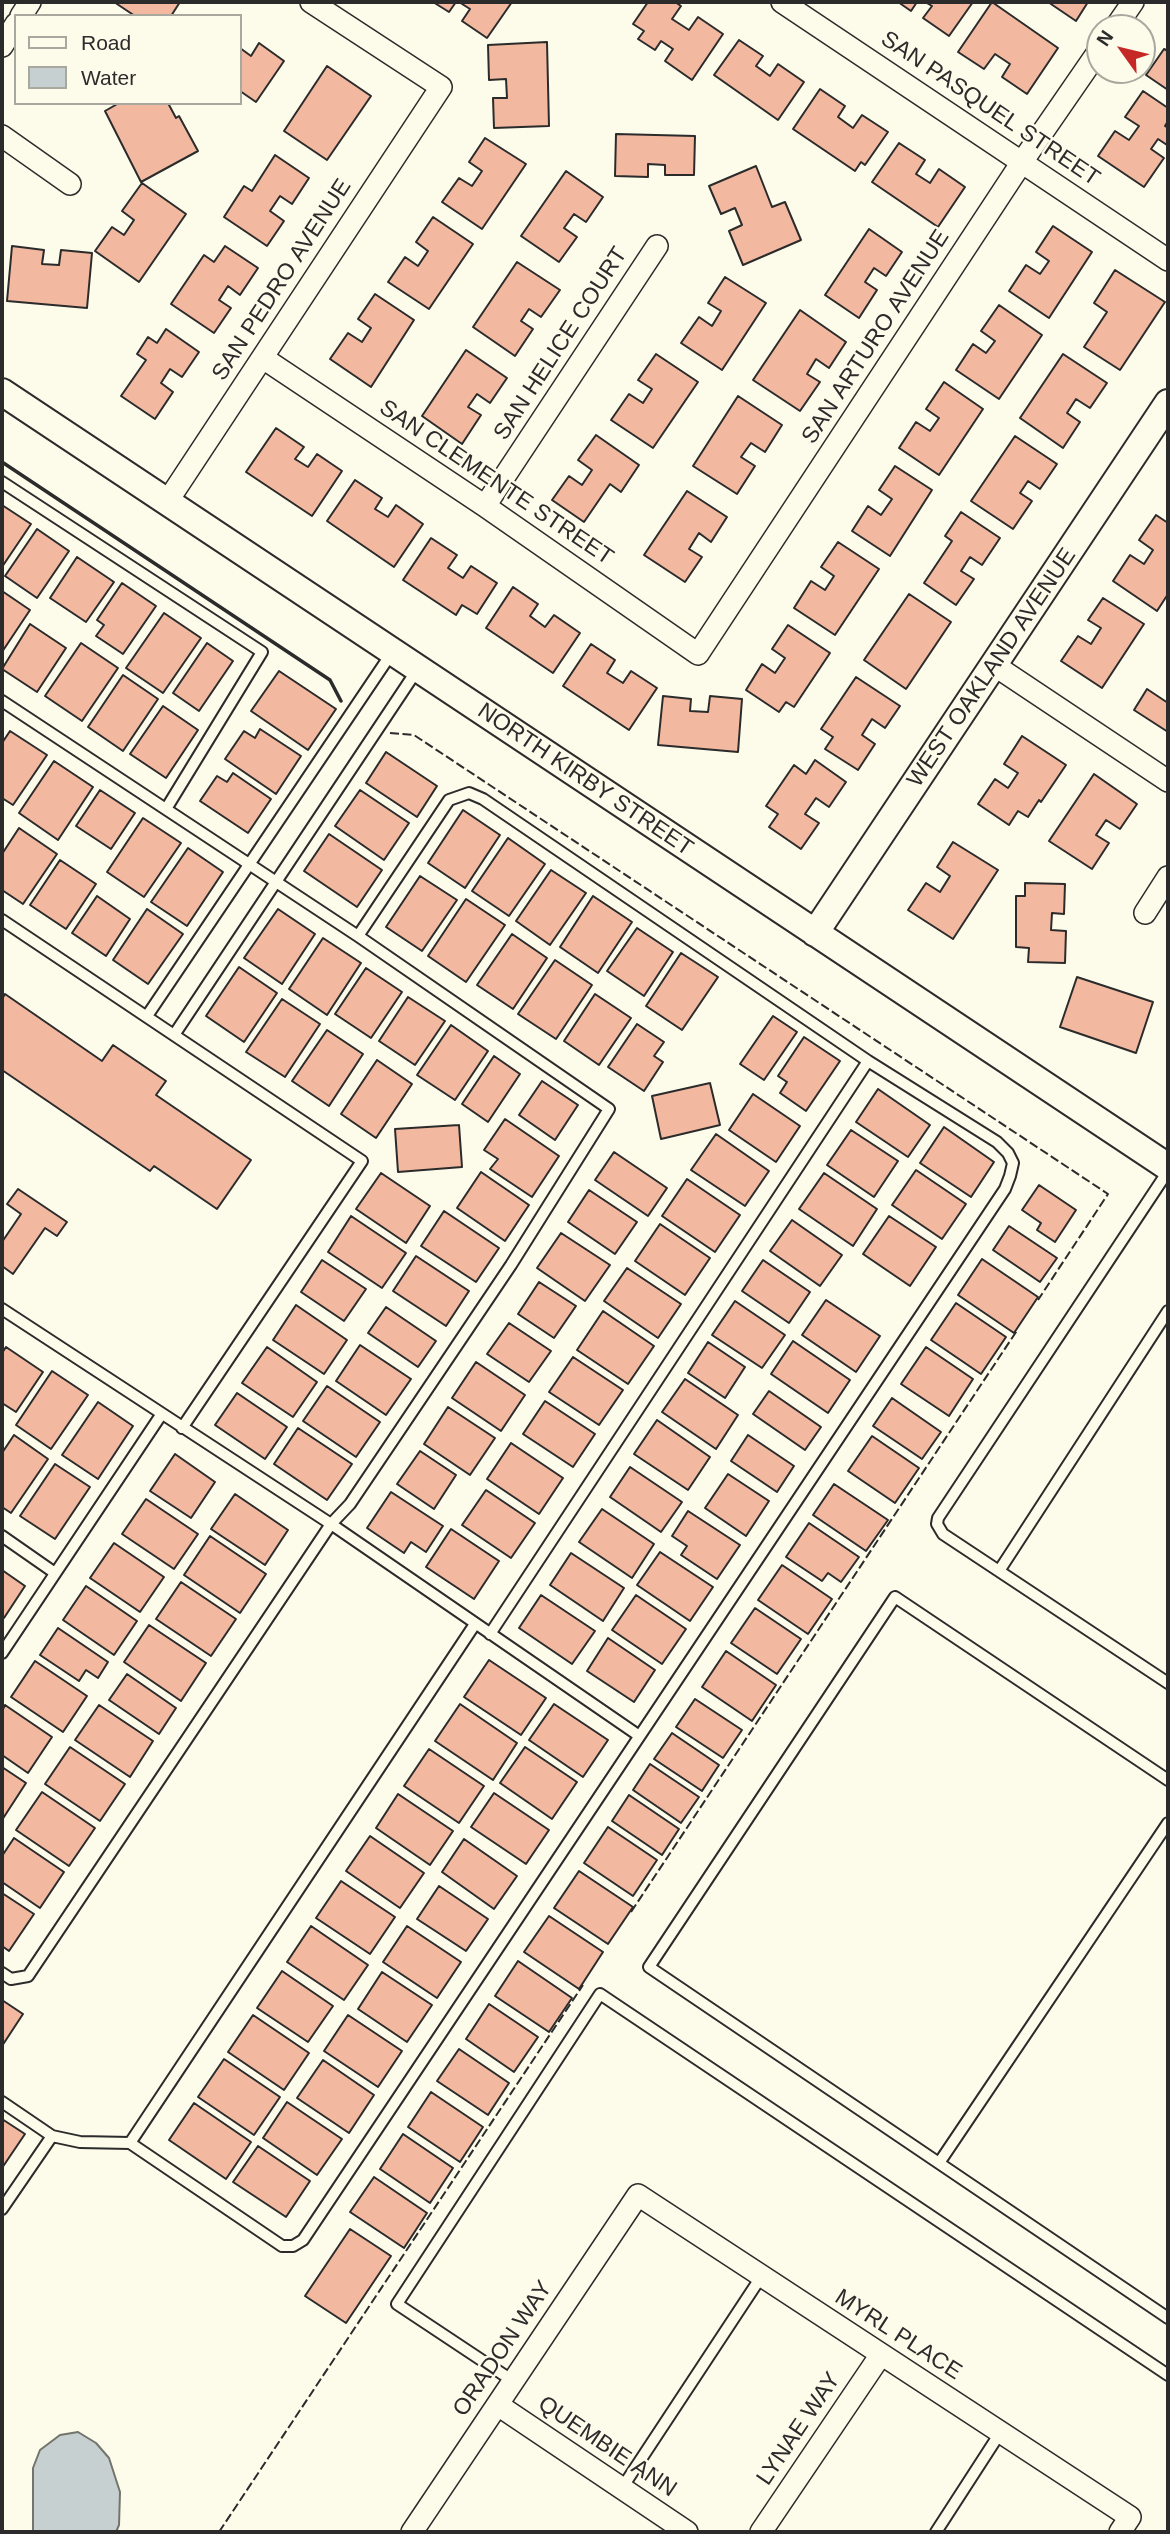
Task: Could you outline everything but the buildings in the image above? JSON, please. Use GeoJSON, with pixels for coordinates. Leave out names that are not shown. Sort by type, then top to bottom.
{"type":"FeatureCollection","features":[{"type":"Feature","properties":{"kind":"street","name":"SAN PEDRO AVENUE"},"geometry":{"type":"LineString","coordinates":[[167,502],[441,87],[311,2]]}},
{"type":"Feature","properties":{"kind":"street","name":"SAN PASQUEL STREET"},"geometry":{"type":"LineString","coordinates":[[782,2],[1168,260]]}},
{"type":"Feature","properties":{"kind":"street"},"geometry":{"type":"LineString","coordinates":[[2,46],[14,27]]}},
{"type":"Feature","properties":{"kind":"street","name":"SAN ARTURO AVENUE"},"geometry":{"type":"LineString","coordinates":[[698,654],[1022,162],[1086,70]]}},
{"type":"Feature","properties":{"kind":"street"},"geometry":{"type":"LineString","coordinates":[[2,136],[70,184]]}},
{"type":"Feature","properties":{"kind":"street","name":"SAN HELICE COURT"},"geometry":{"type":"LineString","coordinates":[[485,506],[657,246]]}},
{"type":"Feature","properties":{"kind":"street","name":"SAN CLEMENTE STREET"},"geometry":{"type":"LineString","coordinates":[[263,358],[485,506],[698,654]]}},
{"type":"Feature","properties":{"kind":"street","name":"NORTH KIRBY STREET"},"geometry":{"type":"LineString","coordinates":[[2,392],[1168,1169]]}},
{"type":"Feature","properties":{"kind":"street","name":"WEST OAKLAND AVENUE"},"geometry":{"type":"LineString","coordinates":[[815,933],[1168,403]]}},
{"type":"Feature","properties":{"kind":"street"},"geometry":{"type":"LineString","coordinates":[[994,665],[1168,781]]}},
{"type":"Feature","properties":{"kind":"street"},"geometry":{"type":"LineString","coordinates":[[1145,913],[1168,877]]}},
{"type":"Feature","properties":{"kind":"street","name":"MYRL PLACE"},"geometry":{"type":"LineString","coordinates":[[638,2195],[1000,2433],[1125,2525]]}},
{"type":"Feature","properties":{"kind":"street","name":"ORADON WAY"},"geometry":{"type":"LineString","coordinates":[[412,2532],[638,2195]]}},
{"type":"Feature","properties":{"kind":"street","name":"LYNAE WAY"},"geometry":{"type":"LineString","coordinates":[[761,2532],[880,2356]]}},
{"type":"Feature","properties":{"kind":"street","name":"QUEMBIE ANN"},"geometry":{"type":"LineString","coordinates":[[498,2404],[687,2532]]}},
{"type":"Feature","properties":{"kind":"lane"},"geometry":{"type":"LineString","coordinates":[[2,482],[262,652],[166,809]]}},
{"type":"Feature","properties":{"kind":"lane"},"geometry":{"type":"LineString","coordinates":[[147,1016],[393,651]]}},
{"type":"Feature","properties":{"kind":"lane"},"geometry":{"type":"LineString","coordinates":[[174,1035],[418,668]]}},
{"type":"Feature","properties":{"kind":"lane"},"geometry":{"type":"LineString","coordinates":[[2,701],[358,936],[609,1109],[512,1265],[350,1504],[331,1524],[28,1976],[11,1979],[2,1973]]}},
{"type":"Feature","properties":{"kind":"lane"},"geometry":{"type":"LineString","coordinates":[[2,2102],[52,2136],[80,2142],[130,2143],[282,2245],[293,2246],[303,2240],[1005,1189],[1010,1176],[1013,1163],[997,1142],[868,1061],[483,799],[469,793],[449,800],[358,936]]}},
{"type":"Feature","properties":{"kind":"lane"},"geometry":{"type":"LineString","coordinates":[[2,920],[362,1161],[182,1428]]}},
{"type":"Feature","properties":{"kind":"lane"},"geometry":{"type":"LineString","coordinates":[[490,1634],[868,1061]]}},
{"type":"Feature","properties":{"kind":"lane"},"geometry":{"type":"LineString","coordinates":[[1168,1169],[938,1518],[937,1524],[943,1534],[1168,1683]]}},
{"type":"Feature","properties":{"kind":"lane"},"geometry":{"type":"LineString","coordinates":[[2,1309],[331,1524],[638,1735]]}},
{"type":"Feature","properties":{"kind":"lane"},"geometry":{"type":"LineString","coordinates":[[999,1571],[1168,1311]]}},
{"type":"Feature","properties":{"kind":"lane"},"geometry":{"type":"LineString","coordinates":[[2,1653],[161,1415]]}},
{"type":"Feature","properties":{"kind":"lane"},"geometry":{"type":"LineString","coordinates":[[2,1536],[55,1573]]}},
{"type":"Feature","properties":{"kind":"lane"},"geometry":{"type":"LineString","coordinates":[[1168,1780],[895,1597],[649,1967],[1168,2318]]}},
{"type":"Feature","properties":{"kind":"lane"},"geometry":{"type":"LineString","coordinates":[[130,2143],[475,1624]]}},
{"type":"Feature","properties":{"kind":"lane"},"geometry":{"type":"LineString","coordinates":[[939,2163],[1168,1823]]}},
{"type":"Feature","properties":{"kind":"lane"},"geometry":{"type":"LineString","coordinates":[[513,2381],[397,2304],[600,1994],[1168,2375]]}},
{"type":"Feature","properties":{"kind":"lane"},"geometry":{"type":"LineString","coordinates":[[2,2209],[52,2136]]}},
{"type":"Feature","properties":{"kind":"lane"},"geometry":{"type":"LineString","coordinates":[[622,2488],[761,2277]]}},
{"type":"Feature","properties":{"kind":"lane"},"geometry":{"type":"LineString","coordinates":[[936,2532],[1000,2433]]}},
{"type":"Feature","properties":{"kind":"water"},"geometry":{"type":"Polygon","coordinates":[[[78,2432],[96,2443],[109,2458],[120,2492],[119,2525],[116,2532],[33,2532],[33,2468],[40,2450],[60,2435],[78,2432]]]}},
{"type":"Feature","properties":{"kind":"fence"},"geometry":{"type":"LineString","coordinates":[[390,733],[414,735],[1108,1194],[1038,1300]]}},
{"type":"Feature","properties":{"kind":"fence"},"geometry":{"type":"LineString","coordinates":[[631,1912],[1018,1329]]}},
{"type":"Feature","properties":{"kind":"fence"},"geometry":{"type":"LineString","coordinates":[[219,2532],[583,1985]]}},
{"type":"Feature","properties":{"kind":"wall"},"geometry":{"type":"LineString","coordinates":[[2,462],[330,680],[341,701]]}}]}
